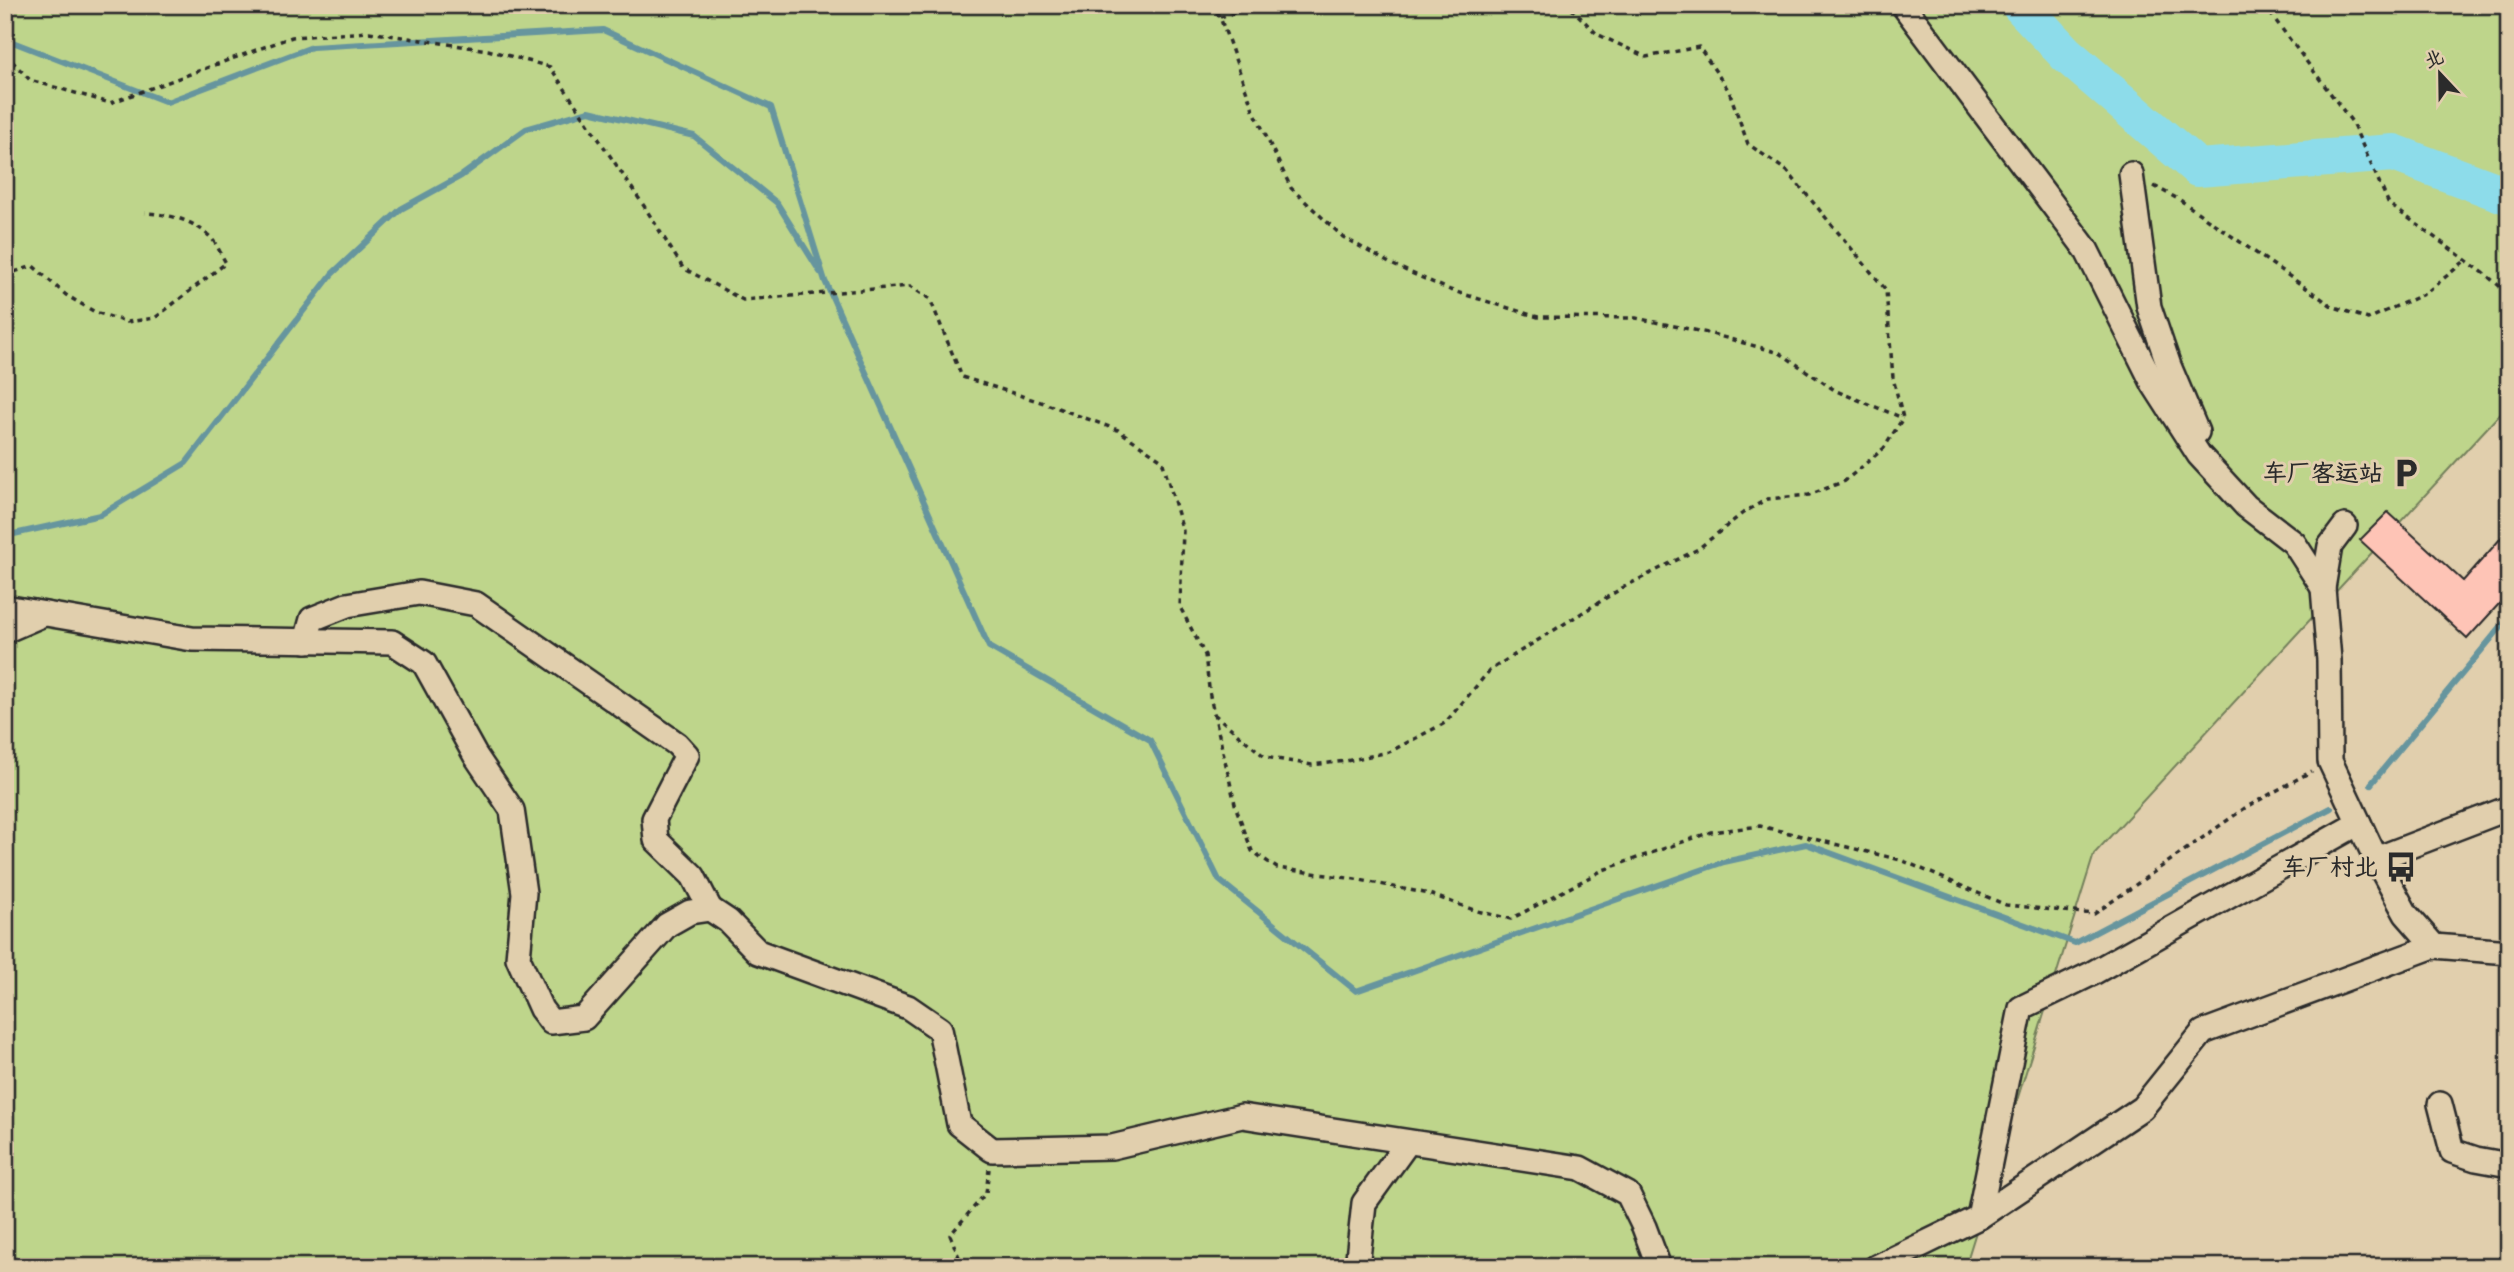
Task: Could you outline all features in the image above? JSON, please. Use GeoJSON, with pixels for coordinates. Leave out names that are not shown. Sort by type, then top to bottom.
{"type":"FeatureCollection","features":[{"type":"Feature","properties":{"kind":"street"},"geometry":{"type":"LineString","coordinates":[[1903,5],[2086,249],[2154,385],[2199,455],[2246,506],[2294,543],[2323,588]]}},
{"type":"Feature","properties":{"kind":"street"},"geometry":{"type":"LineString","coordinates":[[2132,174],[2149,307],[2169,366],[2214,471]]}},
{"type":"Feature","properties":{"kind":"street"},"geometry":{"type":"LineString","coordinates":[[2344,526],[2330,546],[2323,588],[2329,660],[2330,761],[2376,859],[2406,914],[2434,946]]}},
{"type":"Feature","properties":{"kind":"street"},"geometry":{"type":"LineString","coordinates":[[306,641],[312,619],[347,605],[419,593],[476,604],[677,744],[687,755],[654,818],[656,840],[693,876],[710,909],[728,921],[758,952],[908,1007],[940,1029],[959,1124],[992,1150],[1112,1147],[1242,1116],[1580,1168],[1628,1194],[1659,1267]]}},
{"type":"Feature","properties":{"kind":"street"},"geometry":{"type":"LineString","coordinates":[[5,607],[192,639],[392,642],[424,663],[475,755],[512,810],[524,893],[518,958],[541,1009],[551,1022],[584,1018],[667,925],[690,912],[710,909]]}},
{"type":"Feature","properties":{"kind":"street"},"geometry":{"type":"LineString","coordinates":[[5,631],[44,614]]}},
{"type":"Feature","properties":{"kind":"street"},"geometry":{"type":"LineString","coordinates":[[2376,859],[2509,807]]}},
{"type":"Feature","properties":{"kind":"street"},"geometry":{"type":"LineString","coordinates":[[1979,1217],[2021,1009],[2091,974],[2359,823]]}},
{"type":"Feature","properties":{"kind":"street"},"geometry":{"type":"LineString","coordinates":[[1876,1267],[1979,1217],[2142,1108],[2203,1032],[2434,946],[2509,952]]}},
{"type":"Feature","properties":{"kind":"street"},"geometry":{"type":"LineString","coordinates":[[2440,1104],[2452,1151],[2509,1166]]}},
{"type":"Feature","properties":{"kind":"street"},"geometry":{"type":"LineString","coordinates":[[1357,1267],[1364,1203],[1408,1142]]}},
{"type":"Feature","properties":{"kind":"path"},"geometry":{"type":"LineString","coordinates":[[1210,5],[1220,17],[1253,109],[1291,188],[1343,237],[1391,264],[1450,290],[1538,317],[1636,318],[1708,333],[1780,354],[1836,391],[1903,418]]}},
{"type":"Feature","properties":{"kind":"path"},"geometry":{"type":"LineString","coordinates":[[1220,17],[1260,5]]}},
{"type":"Feature","properties":{"kind":"path"},"geometry":{"type":"LineString","coordinates":[[1214,714],[1265,757],[1312,765],[1346,761],[1389,751],[1444,723],[1490,670],[1622,588],[1699,550],[1743,513],[1767,499],[1809,495],[1844,481],[1884,448],[1903,418],[1893,378],[1886,290],[1787,171],[1748,144],[1729,91],[1699,47],[1646,57],[1597,34],[1568,5]]}},
{"type":"Feature","properties":{"kind":"path"},"geometry":{"type":"LineString","coordinates":[[2264,5],[2352,122],[2389,204],[2509,294]]}},
{"type":"Feature","properties":{"kind":"path"},"geometry":{"type":"LineString","coordinates":[[5,54],[30,80],[110,103],[292,37],[369,32],[488,50],[550,67],[645,206],[683,268],[743,300],[910,286],[930,299],[962,377],[1044,402],[1118,430],[1161,460],[1183,531],[1180,607],[1205,655],[1214,714],[1236,808],[1252,851],[1277,868],[1355,879],[1429,894],[1477,911],[1511,919],[1603,870],[1711,832],[1760,826],[1901,860],[2006,905],[2094,914],[2245,808],[2330,761]]}},
{"type":"Feature","properties":{"kind":"path"},"geometry":{"type":"LineString","coordinates":[[2132,174],[2180,200],[2332,306],[2368,319],[2426,293],[2466,260]]}},
{"type":"Feature","properties":{"kind":"path"},"geometry":{"type":"LineString","coordinates":[[5,275],[33,266],[66,295],[95,312],[127,322],[155,318],[226,263],[209,235],[183,220],[160,213],[145,213]]}},
{"type":"Feature","properties":{"kind":"path"},"geometry":{"type":"LineString","coordinates":[[963,1267],[950,1235],[986,1193],[992,1150]]}},
{"type":"Feature","properties":{"kind":"green space"},"geometry":{"type":"Polygon","coordinates":[[[5,5],[2509,5],[2509,404],[2094,854],[1965,1267],[5,1267],[5,5]]]}},
{"type":"Feature","properties":{"kind":"building"},"geometry":{"type":"Polygon","coordinates":[[[2388,512],[2463,581],[2509,529],[2509,593],[2467,639],[2360,540],[2388,512]]]}},
{"type":"Feature","properties":{"kind":"waterway"},"geometry":{"type":"LineString","coordinates":[[2020,5],[2066,54],[2198,168],[2394,153],[2509,196]]}},
{"type":"Feature","properties":{"kind":"waterway"},"geometry":{"type":"LineString","coordinates":[[5,39],[167,102],[312,47],[603,30],[771,107],[825,281],[989,647],[1150,740],[1219,880],[1356,991],[1724,862],[1806,844],[2075,943],[2331,808]]}},
{"type":"Feature","properties":{"kind":"waterway"},"geometry":{"type":"LineString","coordinates":[[5,536],[100,515],[186,463],[332,274],[401,209],[461,176],[526,129],[589,111],[694,136],[777,203],[820,272]]}},
{"type":"Feature","properties":{"kind":"waterway"},"geometry":{"type":"LineString","coordinates":[[2371,784],[2509,617]]}},
{"type":"Feature","properties":{"kind":"place","name":"车厂客运站"},"geometry":{"type":"Point","coordinates":[2406,473]}},
{"type":"Feature","properties":{"kind":"place","name":"车厂村北"},"geometry":{"type":"Point","coordinates":[2401,867]}}]}
